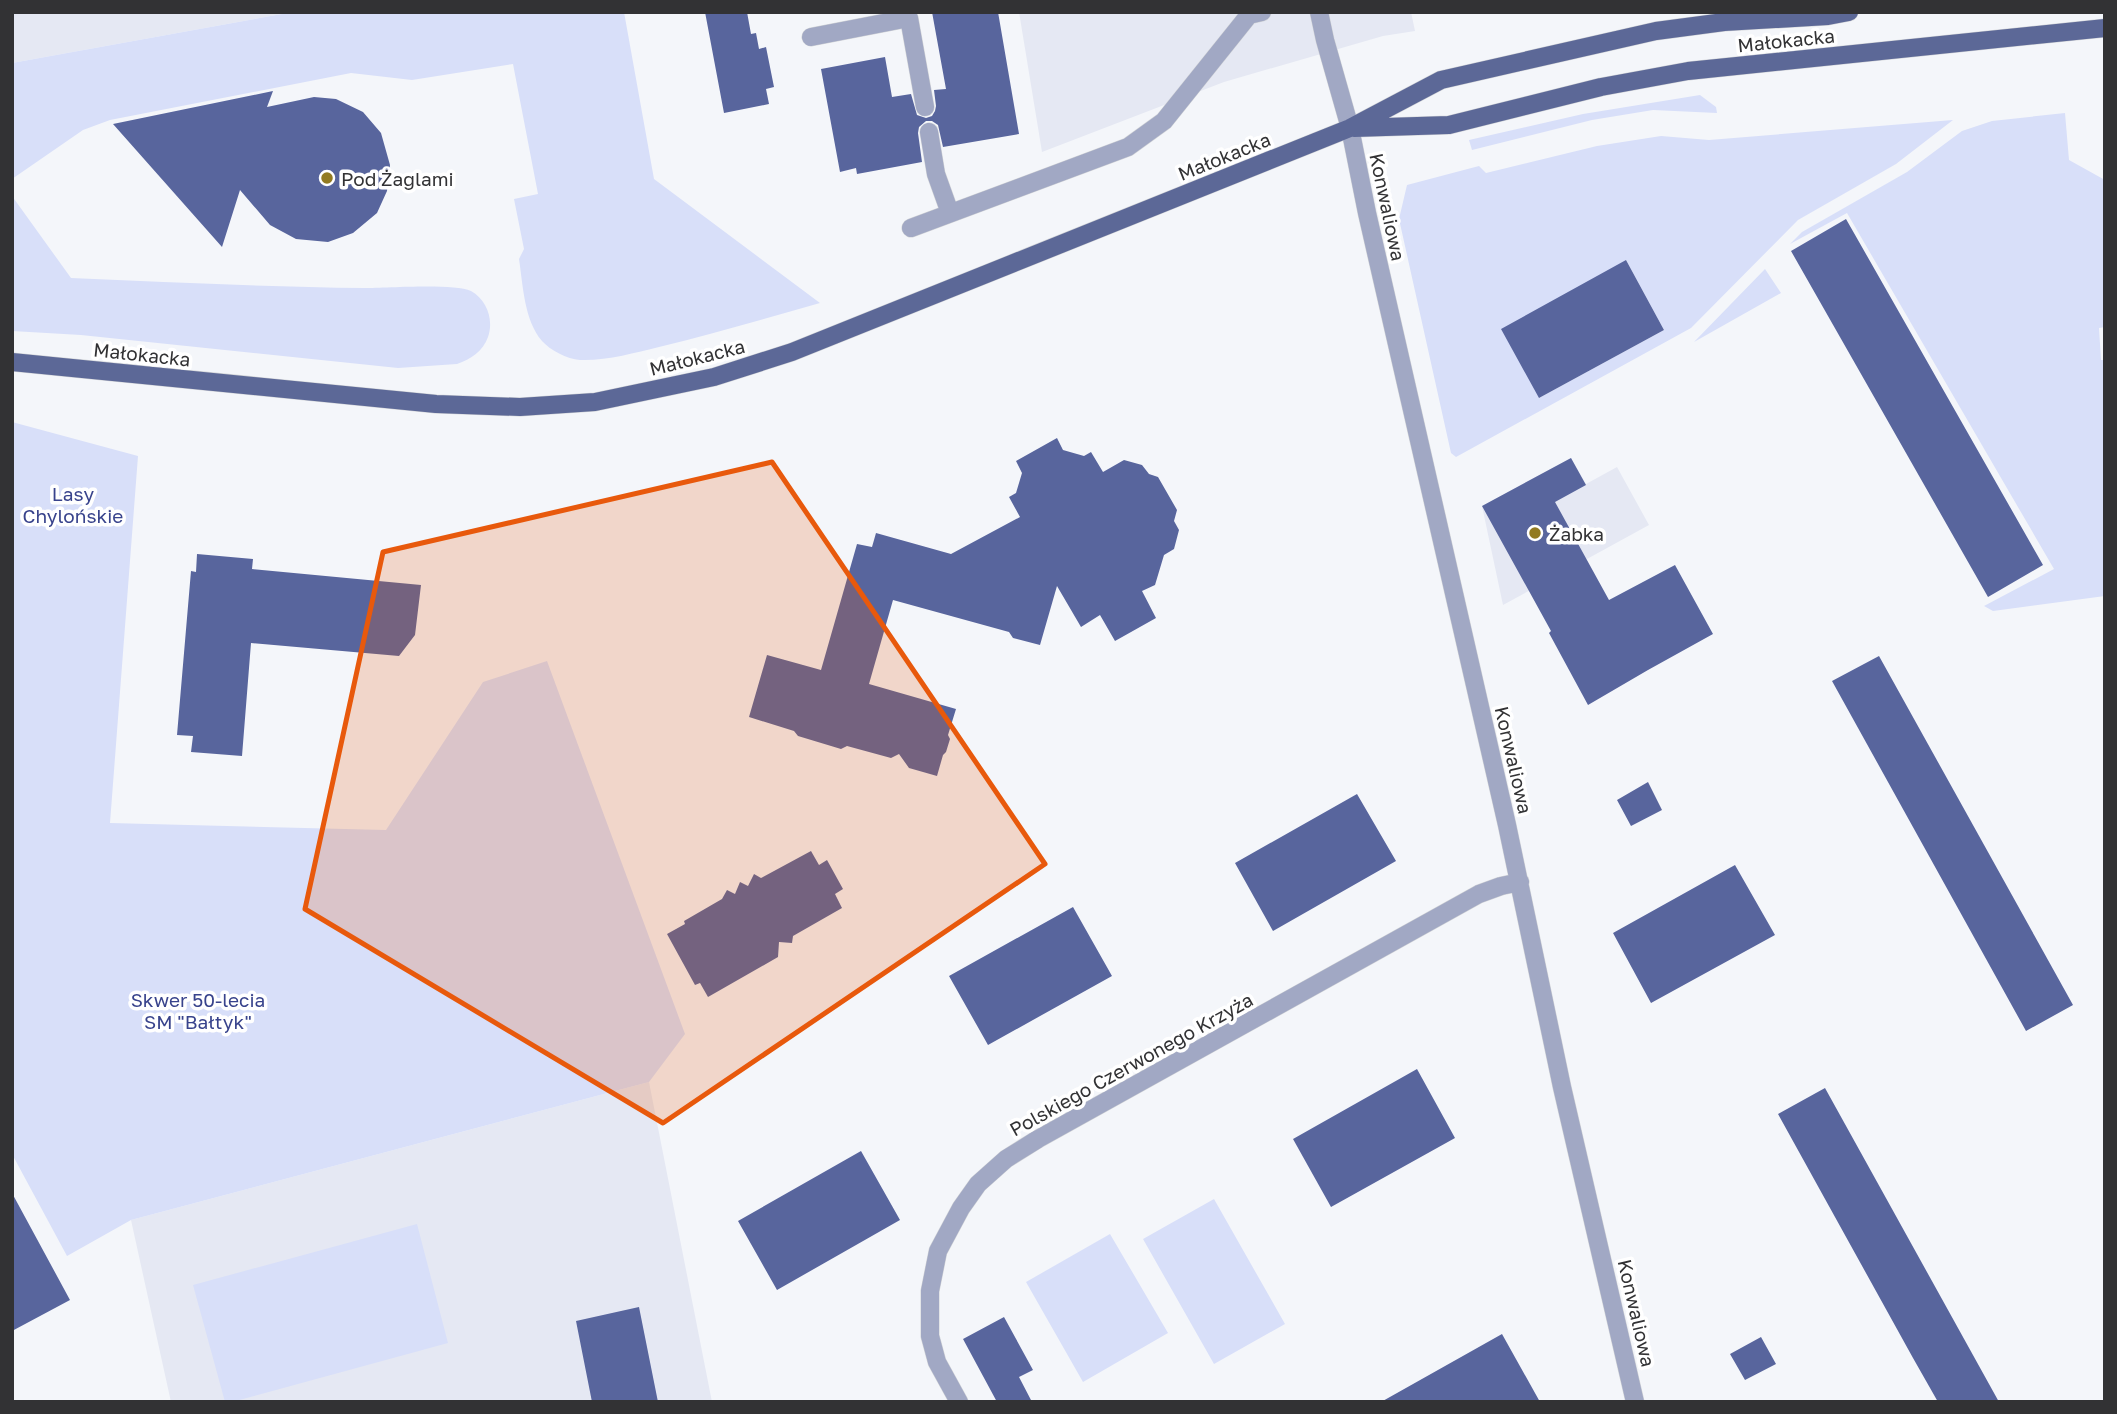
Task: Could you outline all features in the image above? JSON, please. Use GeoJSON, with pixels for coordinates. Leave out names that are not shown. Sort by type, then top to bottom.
{"type":"FeatureCollection","features":[{"type":"Feature","properties":{"kind":"main road","name":"Małokacka"},"geometry":{"type":"LineString","coordinates":[[12,362],[436,404],[520,407],[596,402],[714,377],[792,352],[1350,128],[1441,80],[1656,31],[1724,22],[1828,16],[1849,12]]}},
{"type":"Feature","properties":{"kind":"main road","name":"Małokacka"},"geometry":{"type":"LineString","coordinates":[[1350,128],[1449,125],[1601,87],[1688,71],[2105,28]]}},
{"type":"Feature","properties":{"kind":"street"},"geometry":{"type":"LineString","coordinates":[[911,228],[1128,147],[1164,121],[1249,15],[1262,12]]}},
{"type":"Feature","properties":{"kind":"street","name":"Konwaliowa"},"geometry":{"type":"LineString","coordinates":[[1320,12],[1325,40],[1350,128],[1367,214],[1520,882],[1562,1087],[1635,1402]]}},
{"type":"Feature","properties":{"kind":"street"},"geometry":{"type":"LineString","coordinates":[[811,37],[909,18],[925,107]]}},
{"type":"Feature","properties":{"kind":"street"},"geometry":{"type":"LineString","coordinates":[[929,132],[936,173],[950,213]]}},
{"type":"Feature","properties":{"kind":"street","name":"Polskiego Czerwonego Krzyża"},"geometry":{"type":"LineString","coordinates":[[959,1402],[937,1362],[930,1336],[930,1291],[938,1251],[961,1208],[978,1184],[1006,1159],[1038,1139],[1479,894],[1520,882]]}},
{"type":"Feature","properties":{"kind":"highlighted area"},"geometry":{"type":"Polygon","coordinates":[[[772,462],[1045,864],[663,1123],[305,909],[383,552],[772,462]]]}},
{"type":"Feature","properties":{"kind":"shaded area"},"geometry":{"type":"Polygon","coordinates":[[[12,12],[293,12],[12,63],[12,12]]]}},
{"type":"Feature","properties":{"kind":"shaded area"},"geometry":{"type":"Polygon","coordinates":[[[1019,12],[1411,12],[1415,31],[1383,36],[1224,82],[1042,152],[1019,12]]]}},
{"type":"Feature","properties":{"kind":"shaded area"},"geometry":{"type":"Polygon","coordinates":[[[1571,458],[1586,484],[1617,467],[1649,525],[1503,605],[1482,506],[1571,458]]]}},
{"type":"Feature","properties":{"kind":"shaded area"},"geometry":{"type":"Polygon","coordinates":[[[649,1082],[712,1402],[171,1402],[131,1220],[649,1082]]]}},
{"type":"Feature","properties":{"kind":"green space"},"geometry":{"type":"Polygon","coordinates":[[[293,12],[624,12],[654,179],[820,303],[699,337],[610,358],[575,359],[549,348],[531,323],[519,259],[524,249],[514,199],[538,194],[513,64],[412,80],[351,73],[110,120],[83,130],[12,179],[12,63],[293,12]]]}},
{"type":"Feature","properties":{"kind":"green space"},"geometry":{"type":"Polygon","coordinates":[[[1700,95],[1716,107],[1717,113],[1653,110],[1592,120],[1472,150],[1469,140],[1583,114],[1700,95]]]}},
{"type":"Feature","properties":{"kind":"green space"},"geometry":{"type":"Polygon","coordinates":[[[2065,113],[2069,160],[2105,180],[2105,327],[2099,328],[2101,360],[2105,360],[2105,596],[1993,611],[1984,606],[2054,569],[1847,213],[1790,244],[1802,232],[1907,172],[1962,131],[1992,121],[2065,113]]]}},
{"type":"Feature","properties":{"kind":"green space"},"geometry":{"type":"Polygon","coordinates":[[[1953,120],[1896,164],[1798,220],[1691,328],[1456,457],[1451,453],[1399,219],[1407,185],[1479,166],[1486,173],[1597,146],[1661,136],[1709,140],[1953,120]],[[1626,260],[1539,398],[1664,330],[1626,260]]]}},
{"type":"Feature","properties":{"kind":"green space"},"geometry":{"type":"Polygon","coordinates":[[[12,196],[71,278],[291,287],[462,289],[477,295],[485,305],[490,331],[483,346],[467,360],[457,364],[398,368],[81,335],[12,331],[12,196]]]}},
{"type":"Feature","properties":{"kind":"green space"},"geometry":{"type":"Polygon","coordinates":[[[1765,269],[1781,293],[1694,342],[1765,269]]]}},
{"type":"Feature","properties":{"kind":"green space","name":"Skwer 50-lecia SM \"Bałtyk\""},"geometry":{"type":"Polygon","coordinates":[[[12,422],[138,456],[110,823],[386,830],[483,682],[547,661],[685,1034],[649,1082],[131,1220],[67,1256],[12,1154],[12,422]]]}},
{"type":"Feature","properties":{"kind":"green space"},"geometry":{"type":"Polygon","coordinates":[[[1214,1199],[1285,1324],[1214,1364],[1143,1239],[1214,1199]]]}},
{"type":"Feature","properties":{"kind":"green space"},"geometry":{"type":"Polygon","coordinates":[[[417,1224],[448,1343],[225,1402],[193,1285],[417,1224]]]}},
{"type":"Feature","properties":{"kind":"green space"},"geometry":{"type":"Polygon","coordinates":[[[1110,1234],[1168,1333],[1083,1382],[1026,1282],[1110,1234]]]}},
{"type":"Feature","properties":{"kind":"building"},"geometry":{"type":"Polygon","coordinates":[[[705,12],[747,12],[751,34],[756,33],[759,49],[766,47],[774,87],[766,89],[769,104],[724,113],[705,12]]]}},
{"type":"Feature","properties":{"kind":"building"},"geometry":{"type":"Polygon","coordinates":[[[932,12],[998,12],[1019,134],[943,147],[938,125],[926,121],[919,127],[918,133],[922,162],[857,174],[856,168],[840,172],[821,69],[885,57],[892,97],[911,94],[917,115],[926,118],[932,116],[936,106],[934,90],[946,89],[932,12]]]}},
{"type":"Feature","properties":{"kind":"building"},"geometry":{"type":"Polygon","coordinates":[[[273,91],[267,107],[314,97],[336,99],[363,112],[381,133],[390,165],[387,191],[377,213],[353,233],[328,242],[296,239],[270,225],[240,190],[222,247],[113,124],[273,91]]]}},
{"type":"Feature","properties":{"kind":"building"},"geometry":{"type":"Polygon","coordinates":[[[1846,219],[2043,565],[1988,597],[1791,251],[1846,219]]]}},
{"type":"Feature","properties":{"kind":"building"},"geometry":{"type":"Polygon","coordinates":[[[1626,260],[1664,330],[1539,398],[1501,329],[1626,260]]]}},
{"type":"Feature","properties":{"kind":"building"},"geometry":{"type":"Polygon","coordinates":[[[1057,438],[1063,450],[1084,456],[1091,452],[1103,472],[1124,460],[1142,465],[1149,474],[1158,477],[1177,510],[1174,521],[1179,530],[1174,549],[1164,555],[1155,585],[1142,591],[1156,618],[1115,641],[1100,615],[1081,627],[1057,586],[1040,645],[1013,638],[1009,632],[893,600],[869,684],[956,709],[948,735],[950,739],[937,776],[909,768],[899,754],[891,758],[847,746],[841,749],[749,717],[767,655],[821,670],[857,544],[872,547],[876,533],[951,554],[1020,517],[1009,497],[1016,493],[1022,473],[1016,461],[1057,438]]]}},
{"type":"Feature","properties":{"kind":"building"},"geometry":{"type":"Polygon","coordinates":[[[1571,458],[1586,485],[1555,502],[1609,600],[1675,565],[1713,634],[1588,705],[1549,633],[1551,631],[1482,506],[1571,458]]]}},
{"type":"Feature","properties":{"kind":"building"},"geometry":{"type":"Polygon","coordinates":[[[197,554],[253,559],[252,569],[421,585],[415,635],[399,656],[251,643],[242,756],[191,752],[193,736],[177,735],[191,571],[196,572],[197,554]]]}},
{"type":"Feature","properties":{"kind":"building"},"geometry":{"type":"Polygon","coordinates":[[[1879,656],[2073,1005],[2026,1031],[1832,681],[1879,656]]]}},
{"type":"Feature","properties":{"kind":"building"},"geometry":{"type":"Polygon","coordinates":[[[1648,782],[1662,810],[1631,826],[1617,800],[1648,782]]]}},
{"type":"Feature","properties":{"kind":"building"},"geometry":{"type":"Polygon","coordinates":[[[1357,794],[1396,861],[1273,931],[1235,863],[1357,794]]]}},
{"type":"Feature","properties":{"kind":"building"},"geometry":{"type":"Polygon","coordinates":[[[811,851],[819,865],[827,860],[843,889],[835,894],[842,908],[793,936],[792,943],[779,942],[778,957],[708,997],[700,983],[695,985],[667,934],[722,899],[727,890],[735,894],[740,882],[748,886],[754,874],[761,878],[811,851]]]}},
{"type":"Feature","properties":{"kind":"building"},"geometry":{"type":"Polygon","coordinates":[[[1735,865],[1775,935],[1651,1003],[1613,933],[1735,865]]]}},
{"type":"Feature","properties":{"kind":"building"},"geometry":{"type":"Polygon","coordinates":[[[1073,907],[1112,976],[988,1045],[949,976],[1073,907]]]}},
{"type":"Feature","properties":{"kind":"building"},"geometry":{"type":"Polygon","coordinates":[[[1417,1069],[1455,1138],[1331,1207],[1293,1139],[1417,1069]]]}},
{"type":"Feature","properties":{"kind":"building"},"geometry":{"type":"Polygon","coordinates":[[[1825,1088],[1999,1402],[1938,1402],[1913,1358],[1778,1114],[1825,1088]]]}},
{"type":"Feature","properties":{"kind":"building"},"geometry":{"type":"Polygon","coordinates":[[[861,1151],[900,1220],[777,1290],[738,1221],[861,1151]]]}},
{"type":"Feature","properties":{"kind":"building"},"geometry":{"type":"Polygon","coordinates":[[[12,1193],[70,1300],[12,1331],[12,1193]]]}},
{"type":"Feature","properties":{"kind":"building"},"geometry":{"type":"Polygon","coordinates":[[[639,1307],[658,1402],[592,1402],[576,1321],[639,1307]]]}},
{"type":"Feature","properties":{"kind":"building"},"geometry":{"type":"Polygon","coordinates":[[[1004,1317],[1033,1370],[1019,1377],[1032,1402],[997,1402],[963,1339],[1004,1317]]]}},
{"type":"Feature","properties":{"kind":"building"},"geometry":{"type":"Polygon","coordinates":[[[1502,1334],[1540,1402],[1381,1402],[1502,1334]]]}},
{"type":"Feature","properties":{"kind":"building"},"geometry":{"type":"Polygon","coordinates":[[[1761,1337],[1776,1364],[1745,1380],[1730,1354],[1761,1337]]]}},
{"type":"Feature","properties":{"kind":"place","name":"Pod Żaglami"},"geometry":{"type":"Point","coordinates":[327,178]}},
{"type":"Feature","properties":{"kind":"place","name":"Żabka"},"geometry":{"type":"Point","coordinates":[1535,533]}},
{"type":"Feature","properties":{"kind":"park label","name":"Lasy Chylońskie"},"geometry":{"type":"Point","coordinates":[73,504]}}]}
